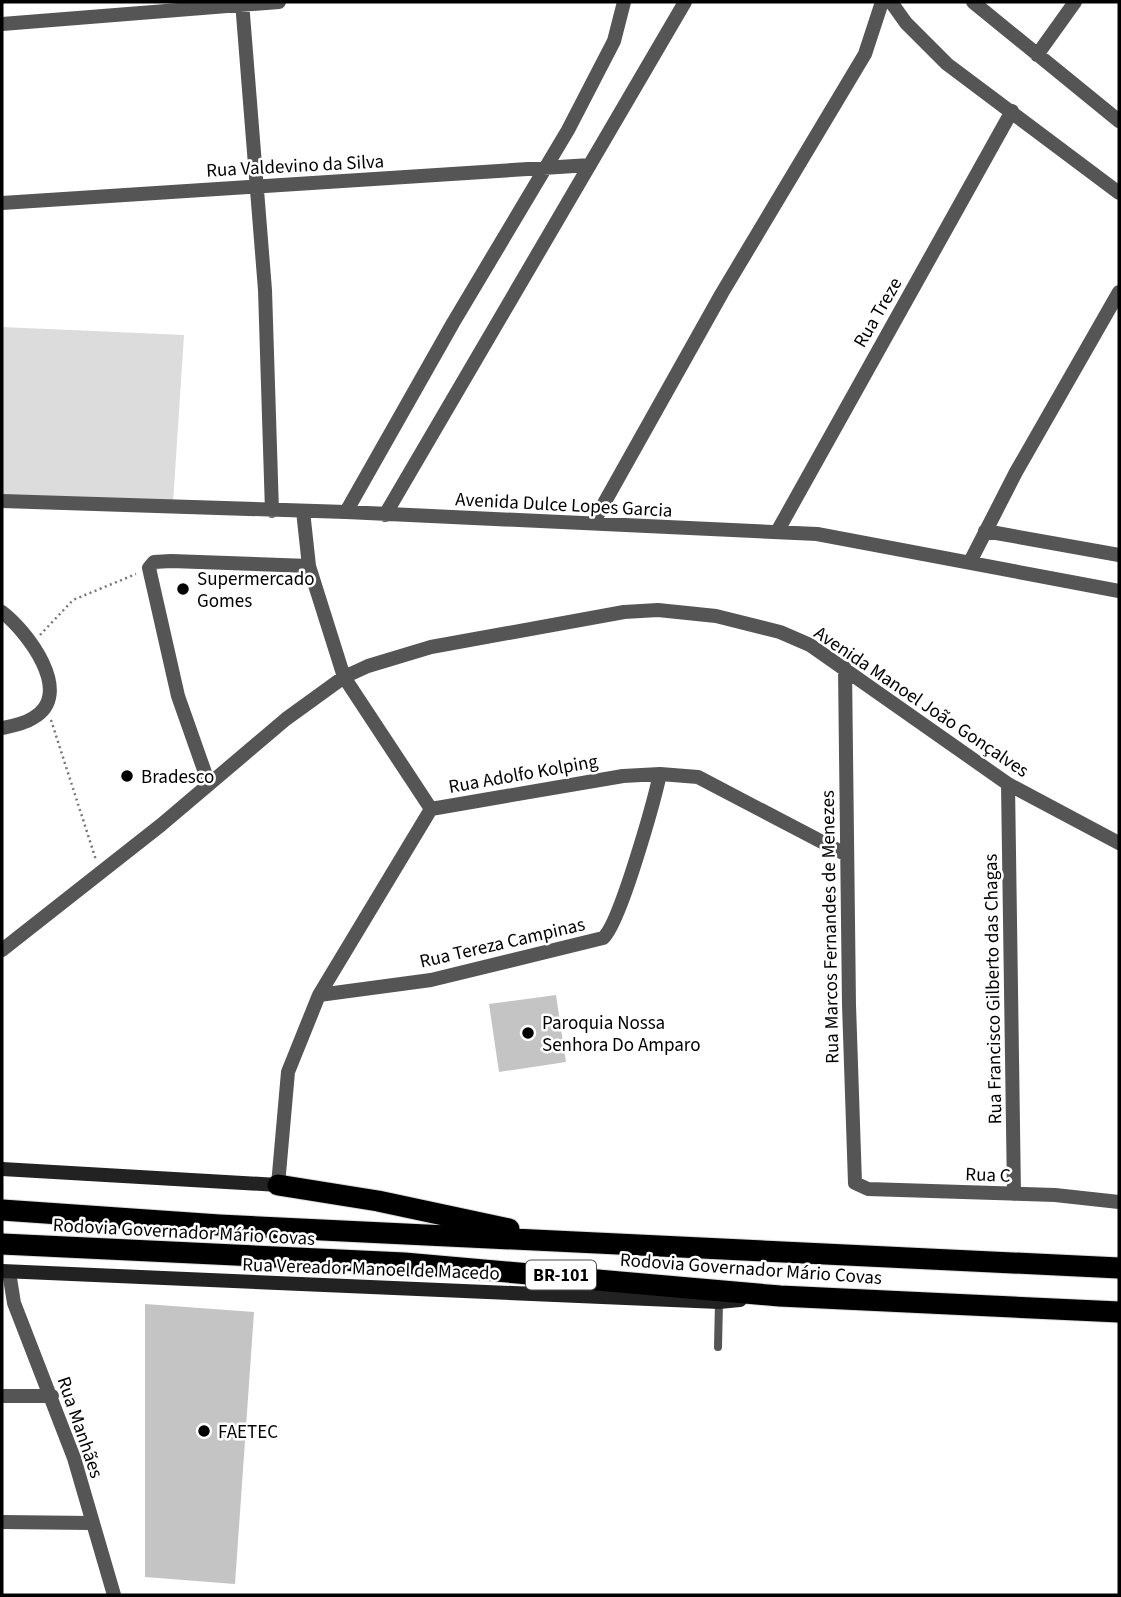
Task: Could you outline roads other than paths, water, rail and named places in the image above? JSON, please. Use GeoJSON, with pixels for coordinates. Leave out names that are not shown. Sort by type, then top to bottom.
{"type":"FeatureCollection","features":[{"type":"Feature","properties":{"kind":"highway"},"geometry":{"type":"LineString","coordinates":[[278,1185],[378,1202],[562,1241]]}},
{"type":"Feature","properties":{"kind":"highway","name":"Rodovia Governador Mário Covas"},"geometry":{"type":"LineString","coordinates":[[2,1210],[219,1225],[1119,1268]]}},
{"type":"Feature","properties":{"kind":"highway","name":"Rodovia Governador Mário Covas"},"geometry":{"type":"LineString","coordinates":[[2,1244],[404,1263],[780,1296],[1119,1312]]}},
{"type":"Feature","properties":{"kind":"street"},"geometry":{"type":"LineString","coordinates":[[2,24],[279,2]]}},
{"type":"Feature","properties":{"kind":"street"},"geometry":{"type":"LineString","coordinates":[[346,512],[603,67],[614,41],[624,2]]}},
{"type":"Feature","properties":{"kind":"street"},"geometry":{"type":"LineString","coordinates":[[385,515],[685,2]]}},
{"type":"Feature","properties":{"kind":"street"},"geometry":{"type":"LineString","coordinates":[[593,523],[722,293],[865,54],[882,2]]}},
{"type":"Feature","properties":{"kind":"street"},"geometry":{"type":"LineString","coordinates":[[891,2],[906,23],[947,64],[1119,193]]}},
{"type":"Feature","properties":{"kind":"street"},"geometry":{"type":"LineString","coordinates":[[973,2],[1119,121]]}},
{"type":"Feature","properties":{"kind":"street"},"geometry":{"type":"LineString","coordinates":[[1037,55],[1075,2]]}},
{"type":"Feature","properties":{"kind":"street"},"geometry":{"type":"LineString","coordinates":[[242,4],[258,185],[272,510]]}},
{"type":"Feature","properties":{"kind":"street","name":"Rua Treze"},"geometry":{"type":"LineString","coordinates":[[777,532],[1012,111]]}},
{"type":"Feature","properties":{"kind":"street","name":"Rua Valdevino da Silva"},"geometry":{"type":"LineString","coordinates":[[2,203],[590,165]]}},
{"type":"Feature","properties":{"kind":"street"},"geometry":{"type":"LineString","coordinates":[[971,561],[985,531],[1119,292]]}},
{"type":"Feature","properties":{"kind":"street","name":"Avenida Dulce Lopes Garcia"},"geometry":{"type":"LineString","coordinates":[[2,501],[346,512],[817,534],[1119,591]]}},
{"type":"Feature","properties":{"kind":"street"},"geometry":{"type":"LineString","coordinates":[[303,511],[309,566],[344,677],[431,809]]}},
{"type":"Feature","properties":{"kind":"street"},"geometry":{"type":"LineString","coordinates":[[985,531],[1119,555]]}},
{"type":"Feature","properties":{"kind":"street"},"geometry":{"type":"LineString","coordinates":[[209,784],[178,696],[149,568],[154,562],[171,561],[309,566]]}},
{"type":"Feature","properties":{"kind":"street","name":"Avenida Manoel João Gonçalves"},"geometry":{"type":"LineString","coordinates":[[2,950],[286,719],[344,677],[368,666],[431,647],[584,617],[658,610],[716,616],[768,628],[810,645],[1008,784],[1119,843]]}},
{"type":"Feature","properties":{"kind":"street"},"geometry":{"type":"LineString","coordinates":[[2,612],[33,643],[47,676],[46,703],[35,718],[8,726]]}},
{"type":"Feature","properties":{"kind":"street","name":"Rua Marcos Fernandes de Menezes"},"geometry":{"type":"LineString","coordinates":[[845,668],[853,1175],[856,1185]]}},
{"type":"Feature","properties":{"kind":"street","name":"Rua Adolfo Kolping"},"geometry":{"type":"LineString","coordinates":[[278,1185],[288,1072],[319,995],[431,809],[623,776],[660,774],[710,781],[847,855]]}},
{"type":"Feature","properties":{"kind":"street","name":"Rua Tereza Campinas"},"geometry":{"type":"LineString","coordinates":[[319,995],[431,979],[603,938],[610,931],[660,774]]}},
{"type":"Feature","properties":{"kind":"street","name":"Rua Francisco Gilberto das Chagas"},"geometry":{"type":"LineString","coordinates":[[1008,784],[1014,1194]]}},
{"type":"Feature","properties":{"kind":"street"},"geometry":{"type":"LineString","coordinates":[[2,1169],[278,1185]]}},
{"type":"Feature","properties":{"kind":"street","name":"Rua C"},"geometry":{"type":"LineString","coordinates":[[856,1185],[868,1189],[1014,1194],[1119,1202]]}},
{"type":"Feature","properties":{"kind":"street","name":"Rua Vereador Manoel de Macedo"},"geometry":{"type":"LineString","coordinates":[[6,1272],[719,1301],[780,1296]]}},
{"type":"Feature","properties":{"kind":"street","name":"Rua Manhães"},"geometry":{"type":"LineString","coordinates":[[6,1272],[14,1303],[74,1458],[114,1595]]}},
{"type":"Feature","properties":{"kind":"street"},"geometry":{"type":"LineString","coordinates":[[2,1396],[52,1396]]}},
{"type":"Feature","properties":{"kind":"street"},"geometry":{"type":"LineString","coordinates":[[2,1522],[91,1523]]}},
{"type":"Feature","properties":{"kind":"lane"},"geometry":{"type":"LineString","coordinates":[[718,1347],[719,1301]]}},
{"type":"Feature","properties":{"kind":"place","name":"Supermercado Gomes"},"geometry":{"type":"Point","coordinates":[183,589]}},
{"type":"Feature","properties":{"kind":"place","name":"Bradesco"},"geometry":{"type":"Point","coordinates":[127,776]}},
{"type":"Feature","properties":{"kind":"place","name":"Paroquia Nossa Senhora Do Amparo"},"geometry":{"type":"Point","coordinates":[528,1033]}},
{"type":"Feature","properties":{"kind":"place","name":"FAETEC"},"geometry":{"type":"Point","coordinates":[204,1431]}}]}
